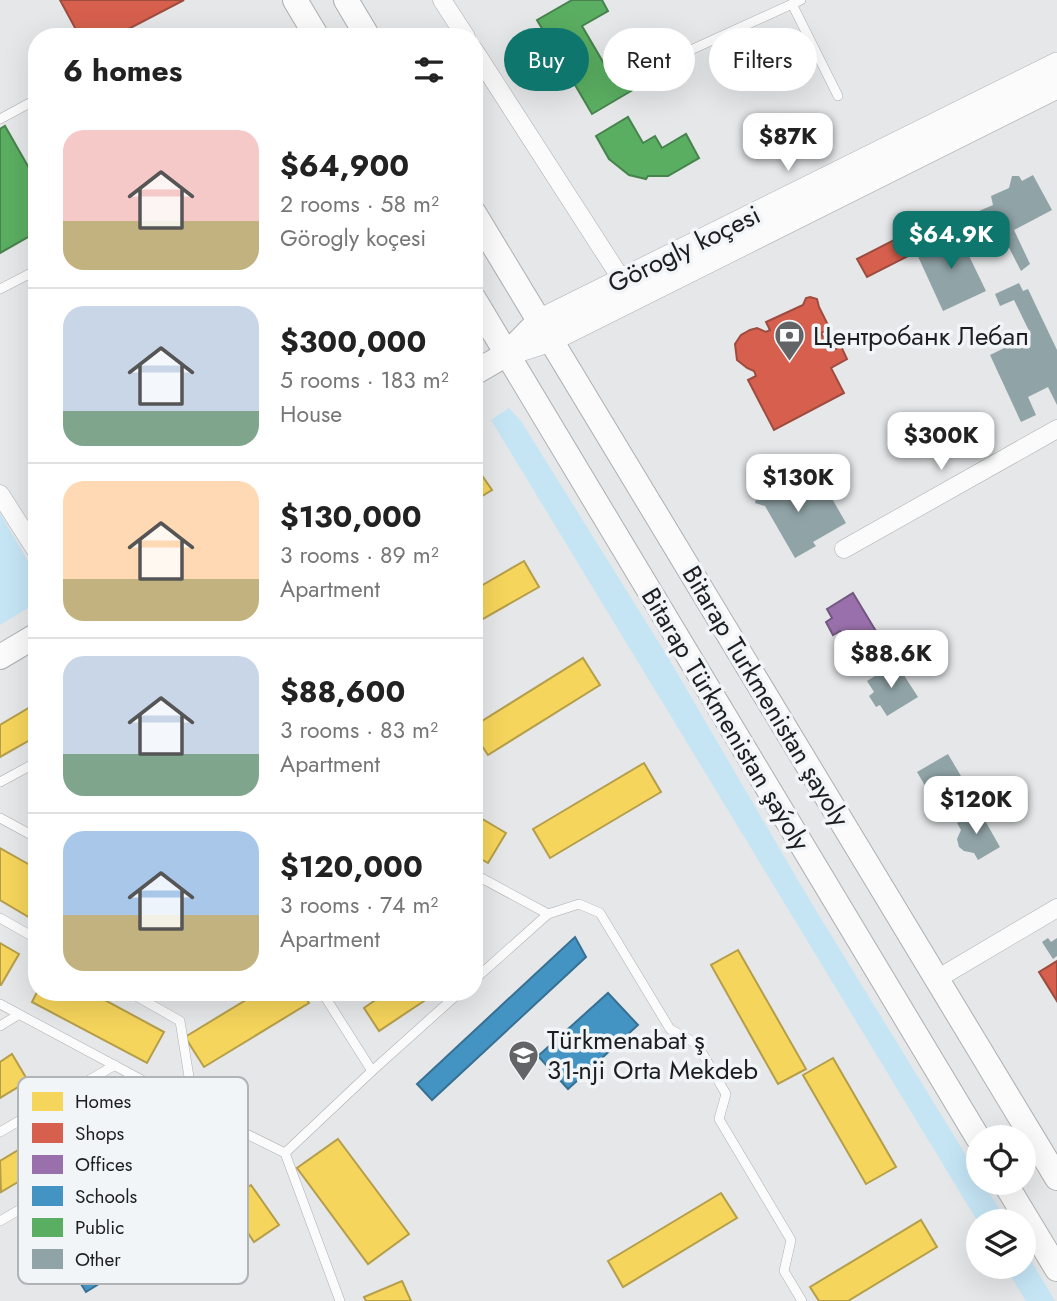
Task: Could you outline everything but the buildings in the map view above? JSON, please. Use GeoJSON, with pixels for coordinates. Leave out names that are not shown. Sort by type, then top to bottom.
{"type":"FeatureCollection","features":[{"type":"Feature","properties":{"kind":"main road"},"geometry":{"type":"LineString","coordinates":[[295,0],[312,28]]}},
{"type":"Feature","properties":{"kind":"main road"},"geometry":{"type":"LineString","coordinates":[[345,0],[362,28]]}},
{"type":"Feature","properties":{"kind":"main road","name":"Bitarap Turkmenistan şayoly"},"geometry":{"type":"LineString","coordinates":[[483,228],[1057,1178]]}},
{"type":"Feature","properties":{"kind":"main road","name":"Bitarap Türkmenistan şaýoly"},"geometry":{"type":"LineString","coordinates":[[483,314],[970,1125]]}},
{"type":"Feature","properties":{"kind":"main road","name":"Görogly koçesi"},"geometry":{"type":"LineString","coordinates":[[483,368],[545,331]]}},
{"type":"Feature","properties":{"kind":"main road"},"geometry":{"type":"LineString","coordinates":[[0,657],[28,640]]}},
{"type":"Feature","properties":{"kind":"main road"},"geometry":{"type":"LineString","coordinates":[[1012,1195],[1057,1269]]}},
{"type":"Feature","properties":{"kind":"street"},"geometry":{"type":"LineString","coordinates":[[442,0],[460,28]]}},
{"type":"Feature","properties":{"kind":"street"},"geometry":{"type":"LineString","coordinates":[[483,64],[622,280]]}},
{"type":"Feature","properties":{"kind":"street","name":"Görogly koçesi"},"geometry":{"type":"LineString","coordinates":[[545,331],[622,280],[1057,64]]}},
{"type":"Feature","properties":{"kind":"street","name":"Görogly koçesi"},"geometry":{"type":"LineString","coordinates":[[545,331],[1057,87]]}},
{"type":"Feature","properties":{"kind":"street"},"geometry":{"type":"LineString","coordinates":[[844,549],[1057,429]]}},
{"type":"Feature","properties":{"kind":"street"},"geometry":{"type":"LineString","coordinates":[[0,494],[28,538]]}},
{"type":"Feature","properties":{"kind":"street"},"geometry":{"type":"LineString","coordinates":[[937,979],[1057,908]]}},
{"type":"Feature","properties":{"kind":"lane"},"geometry":{"type":"LineString","coordinates":[[695,48],[796,2],[838,96]]}},
{"type":"Feature","properties":{"kind":"lane"},"geometry":{"type":"LineString","coordinates":[[0,119],[28,104]]}},
{"type":"Feature","properties":{"kind":"lane"},"geometry":{"type":"LineString","coordinates":[[0,289],[28,275]]}},
{"type":"Feature","properties":{"kind":"lane"},"geometry":{"type":"LineString","coordinates":[[0,782],[28,767]]}},
{"type":"Feature","properties":{"kind":"lane"},"geometry":{"type":"LineString","coordinates":[[0,818],[28,833]]}},
{"type":"Feature","properties":{"kind":"lane"},"geometry":{"type":"LineString","coordinates":[[483,879],[548,914]]}},
{"type":"Feature","properties":{"kind":"lane"},"geometry":{"type":"LineString","coordinates":[[483,972],[548,914],[579,904],[600,913],[670,1029],[697,1044],[726,1094],[719,1119],[791,1240],[784,1271],[802,1301]]}},
{"type":"Feature","properties":{"kind":"lane"},"geometry":{"type":"LineString","coordinates":[[0,918],[28,934]]}},
{"type":"Feature","properties":{"kind":"lane"},"geometry":{"type":"LineString","coordinates":[[145,1001],[180,1021],[189,1077]]}},
{"type":"Feature","properties":{"kind":"lane"},"geometry":{"type":"LineString","coordinates":[[327,1001],[372,1071]]}},
{"type":"Feature","properties":{"kind":"lane"},"geometry":{"type":"LineString","coordinates":[[285,1153],[450,1001]]}},
{"type":"Feature","properties":{"kind":"lane"},"geometry":{"type":"LineString","coordinates":[[0,1004],[137,1077]]}},
{"type":"Feature","properties":{"kind":"lane"},"geometry":{"type":"LineString","coordinates":[[0,1026],[18,1015]]}},
{"type":"Feature","properties":{"kind":"lane"},"geometry":{"type":"LineString","coordinates":[[94,1077],[115,1065]]}},
{"type":"Feature","properties":{"kind":"lane"},"geometry":{"type":"LineString","coordinates":[[0,1132],[18,1122]]}},
{"type":"Feature","properties":{"kind":"lane"},"geometry":{"type":"LineString","coordinates":[[248,1135],[285,1153],[340,1301]]}},
{"type":"Feature","properties":{"kind":"lane"},"geometry":{"type":"LineString","coordinates":[[0,1221],[18,1211]]}},
{"type":"Feature","properties":{"kind":"shaded area"},"geometry":{"type":"Polygon","coordinates":[[[509,408],[521,421],[666,654],[809,899],[966,1155],[966,1195],[991,1195],[999,1209],[970,1209],[491,420],[509,408]]]}},
{"type":"Feature","properties":{"kind":"shaded area"},"geometry":{"type":"Polygon","coordinates":[[[0,513],[28,561],[28,607],[0,625],[0,513]]]}},
{"type":"Feature","properties":{"kind":"shaded area"},"geometry":{"type":"Polygon","coordinates":[[[1036,1269],[1055,1301],[1026,1301],[1012,1279],[1036,1279],[1036,1269]]]}},
{"type":"Feature","properties":{"kind":"place","name":"Центробанк Лебап"},"geometry":{"type":"Point","coordinates":[790,363]}},
{"type":"Feature","properties":{"kind":"place","name":"Türkmenabat ş 31-nji Orta Mekdeb"},"geometry":{"type":"Point","coordinates":[524,1082]}}]}
